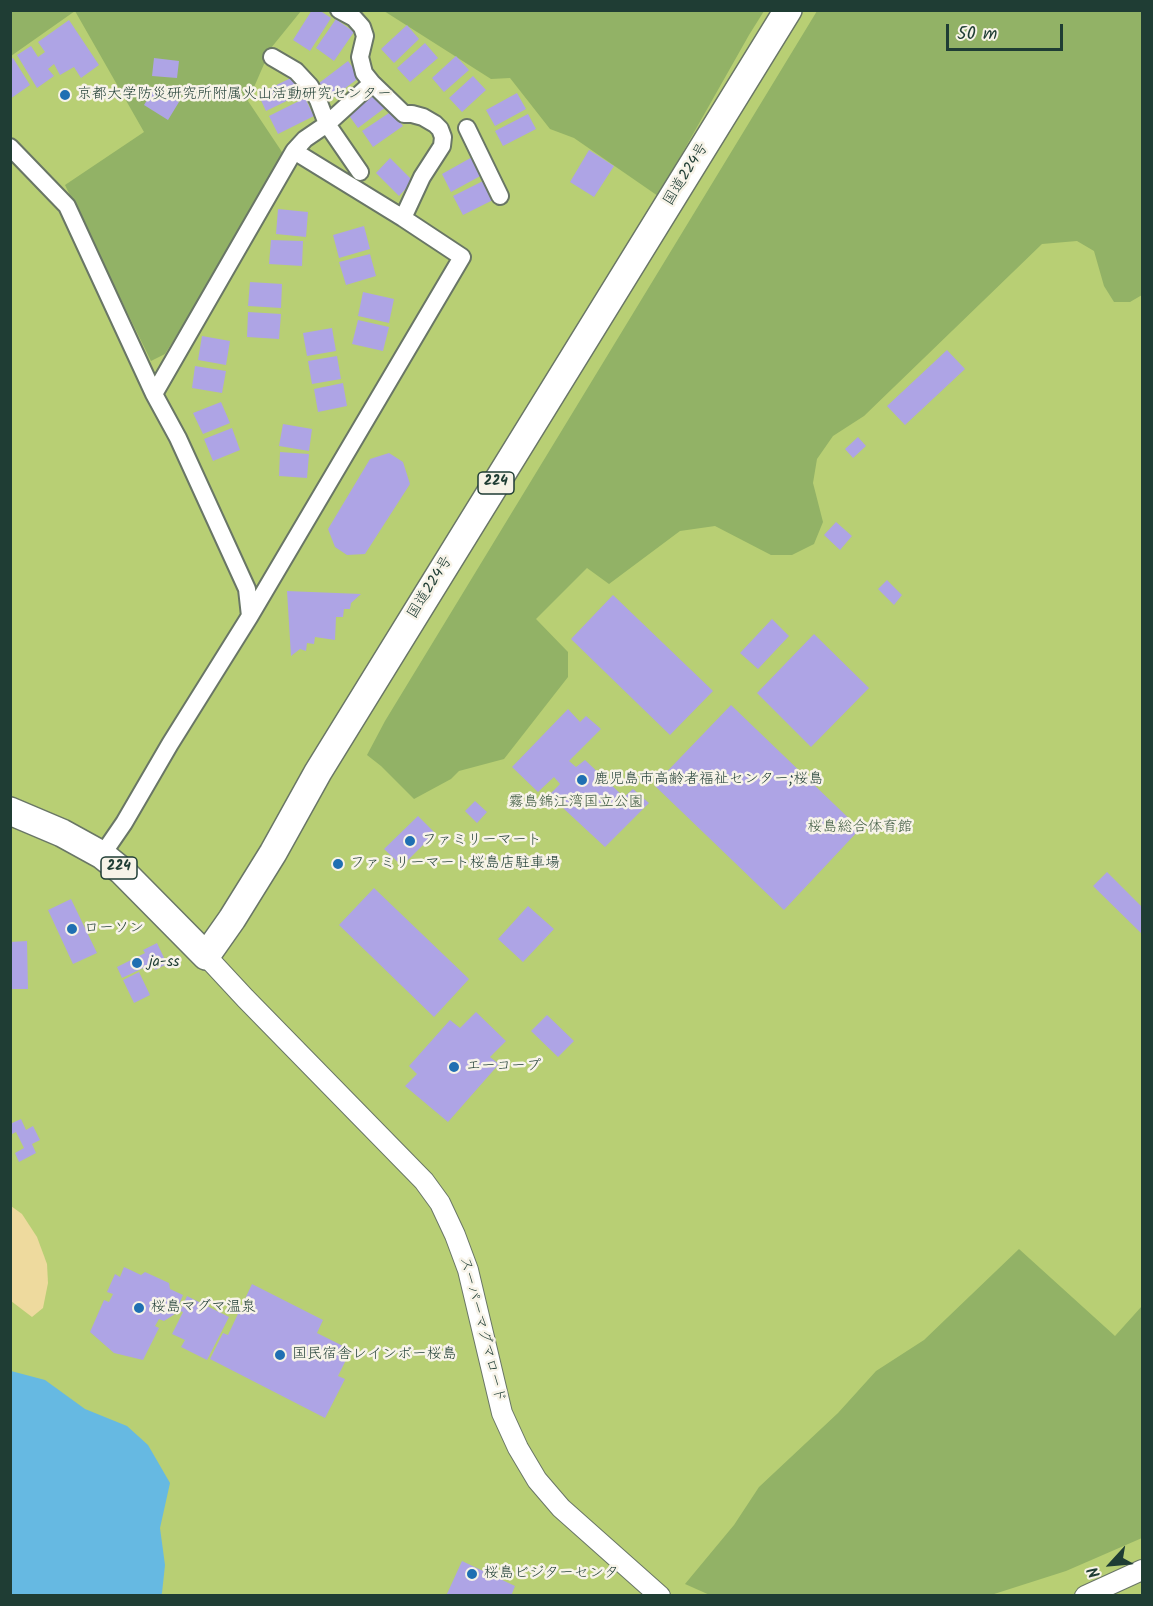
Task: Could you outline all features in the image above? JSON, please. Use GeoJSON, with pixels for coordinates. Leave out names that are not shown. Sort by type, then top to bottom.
{"type":"FeatureCollection","features":[{"type":"Feature","properties":{"kind":"highway","name":"国道224号"},"geometry":{"type":"LineString","coordinates":[[206,956],[273,853],[318,771],[788,10]]}},
{"type":"Feature","properties":{"kind":"highway","name":"224"},"geometry":{"type":"LineString","coordinates":[[10,811],[62,833],[102,855],[123,871],[206,956]]}},
{"type":"Feature","properties":{"kind":"street"},"geometry":{"type":"LineString","coordinates":[[339,10],[354,18],[362,27],[365,36],[360,57],[364,73],[372,83],[404,114],[423,117],[435,124],[443,137],[442,146],[422,177],[403,218]]}},
{"type":"Feature","properties":{"kind":"street"},"geometry":{"type":"LineString","coordinates":[[272,57],[296,71],[310,86],[327,124],[360,172]]}},
{"type":"Feature","properties":{"kind":"street"},"geometry":{"type":"LineString","coordinates":[[154,394],[294,151],[305,139],[327,124],[372,83]]}},
{"type":"Feature","properties":{"kind":"street"},"geometry":{"type":"LineString","coordinates":[[442,146],[468,131],[500,196]]}},
{"type":"Feature","properties":{"kind":"street"},"geometry":{"type":"LineString","coordinates":[[10,147],[67,206],[154,394],[178,438],[247,590],[250,616]]}},
{"type":"Feature","properties":{"kind":"street"},"geometry":{"type":"LineString","coordinates":[[102,855],[124,823],[250,616],[462,257],[294,151]]}},
{"type":"Feature","properties":{"kind":"street","name":"スーパーマグマロード"},"geometry":{"type":"LineString","coordinates":[[206,956],[424,1181],[440,1203],[468,1270],[502,1413],[518,1448],[537,1480],[561,1508],[660,1596]]}},
{"type":"Feature","properties":{"kind":"street"},"geometry":{"type":"LineString","coordinates":[[1085,1596],[1143,1570]]}},
{"type":"Feature","properties":{"kind":"green space"},"geometry":{"type":"Polygon","coordinates":[[[11,10],[75,10],[75,11],[11,56],[11,10]]]}},
{"type":"Feature","properties":{"kind":"green space","name":"霧島錦江湾国立公園"},"geometry":{"type":"Polygon","coordinates":[[[11,11],[1142,11],[1142,1595],[11,1596],[11,11]]]}},
{"type":"Feature","properties":{"kind":"green space"},"geometry":{"type":"Polygon","coordinates":[[[75,11],[301,11],[271,48],[248,101],[286,158],[165,354],[151,361],[65,185],[144,132],[75,11]]]}},
{"type":"Feature","properties":{"kind":"green space"},"geometry":{"type":"Polygon","coordinates":[[[384,11],[764,11],[658,196],[574,138],[550,129],[510,78],[491,79],[384,11]]]}},
{"type":"Feature","properties":{"kind":"green space"},"geometry":{"type":"Polygon","coordinates":[[[817,11],[1142,11],[1142,295],[1130,302],[1114,302],[1104,286],[1094,251],[1077,241],[1042,244],[864,416],[833,436],[817,459],[813,483],[823,522],[814,544],[792,555],[771,555],[715,526],[680,531],[609,584],[587,568],[536,619],[568,652],[568,677],[504,759],[459,771],[451,779],[414,799],[367,755],[385,721],[817,11]]]}},
{"type":"Feature","properties":{"kind":"green space"},"geometry":{"type":"Polygon","coordinates":[[[1019,1249],[1115,1336],[1142,1306],[1142,1538],[1066,1571],[991,1595],[712,1596],[685,1584],[734,1525],[759,1487],[838,1413],[876,1371],[924,1340],[1019,1249]]]}},
{"type":"Feature","properties":{"kind":"sand"},"geometry":{"type":"Polygon","coordinates":[[[11,1206],[22,1214],[37,1237],[47,1264],[48,1283],[43,1308],[32,1317],[11,1301],[11,1206]]]}},
{"type":"Feature","properties":{"kind":"water"},"geometry":{"type":"Polygon","coordinates":[[[11,1371],[45,1380],[85,1409],[127,1426],[148,1445],[170,1483],[160,1528],[165,1565],[161,1595],[11,1595],[11,1371]]]}},
{"type":"Feature","properties":{"kind":"building"},"geometry":{"type":"Polygon","coordinates":[[[312,10],[319,10],[331,18],[310,51],[293,40],[312,10]]]}},
{"type":"Feature","properties":{"kind":"building"},"geometry":{"type":"Polygon","coordinates":[[[336,19],[354,32],[334,61],[316,48],[336,19]]]}},
{"type":"Feature","properties":{"kind":"building"},"geometry":{"type":"Polygon","coordinates":[[[69,20],[99,65],[81,78],[74,67],[60,75],[54,64],[48,69],[54,76],[37,88],[17,55],[31,46],[38,57],[45,52],[38,42],[69,20]]]}},
{"type":"Feature","properties":{"kind":"building"},"geometry":{"type":"Polygon","coordinates":[[[407,25],[419,39],[394,63],[381,49],[407,25]]]}},
{"type":"Feature","properties":{"kind":"building"},"geometry":{"type":"Polygon","coordinates":[[[425,43],[438,58],[410,82],[397,68],[425,43]]]}},
{"type":"Feature","properties":{"kind":"building"},"geometry":{"type":"Polygon","coordinates":[[[456,56],[469,70],[444,92],[432,78],[456,56]]]}},
{"type":"Feature","properties":{"kind":"building"},"geometry":{"type":"Polygon","coordinates":[[[13,58],[30,85],[10,99],[10,60],[13,58]]]}},
{"type":"Feature","properties":{"kind":"building"},"geometry":{"type":"Polygon","coordinates":[[[154,58],[179,61],[177,78],[152,76],[154,58]]]}},
{"type":"Feature","properties":{"kind":"building"},"geometry":{"type":"Polygon","coordinates":[[[348,61],[360,77],[331,99],[319,83],[348,61]]]}},
{"type":"Feature","properties":{"kind":"building"},"geometry":{"type":"Polygon","coordinates":[[[295,76],[303,93],[266,111],[258,94],[295,76]]]}},
{"type":"Feature","properties":{"kind":"building"},"geometry":{"type":"Polygon","coordinates":[[[473,76],[486,90],[462,112],[449,98],[473,76]]]}},
{"type":"Feature","properties":{"kind":"building"},"geometry":{"type":"Polygon","coordinates":[[[155,87],[179,102],[168,120],[144,105],[155,87]]]}},
{"type":"Feature","properties":{"kind":"building"},"geometry":{"type":"Polygon","coordinates":[[[517,93],[526,109],[495,126],[486,110],[517,93]]]}},
{"type":"Feature","properties":{"kind":"building"},"geometry":{"type":"Polygon","coordinates":[[[376,94],[386,107],[358,128],[348,114],[376,94]]]}},
{"type":"Feature","properties":{"kind":"building"},"geometry":{"type":"Polygon","coordinates":[[[305,98],[314,116],[278,134],[269,116],[305,98]]]}},
{"type":"Feature","properties":{"kind":"building"},"geometry":{"type":"Polygon","coordinates":[[[392,111],[403,126],[373,147],[362,131],[392,111]]]}},
{"type":"Feature","properties":{"kind":"building"},"geometry":{"type":"Polygon","coordinates":[[[528,114],[536,129],[503,146],[495,131],[528,114]]]}},
{"type":"Feature","properties":{"kind":"building"},"geometry":{"type":"Polygon","coordinates":[[[589,150],[614,166],[594,197],[570,182],[589,150]]]}},
{"type":"Feature","properties":{"kind":"building"},"geometry":{"type":"Polygon","coordinates":[[[474,156],[484,174],[451,192],[442,174],[474,156]]]}},
{"type":"Feature","properties":{"kind":"building"},"geometry":{"type":"Polygon","coordinates":[[[390,158],[413,181],[399,196],[376,173],[390,158]]]}},
{"type":"Feature","properties":{"kind":"building"},"geometry":{"type":"Polygon","coordinates":[[[485,180],[495,199],[463,215],[453,196],[485,180]]]}},
{"type":"Feature","properties":{"kind":"building"},"geometry":{"type":"Polygon","coordinates":[[[278,209],[308,212],[306,237],[276,234],[278,209]]]}},
{"type":"Feature","properties":{"kind":"building"},"geometry":{"type":"Polygon","coordinates":[[[364,226],[370,249],[339,258],[333,235],[364,226]]]}},
{"type":"Feature","properties":{"kind":"building"},"geometry":{"type":"Polygon","coordinates":[[[271,240],[303,241],[302,266],[269,264],[271,240]]]}},
{"type":"Feature","properties":{"kind":"building"},"geometry":{"type":"Polygon","coordinates":[[[370,254],[376,276],[346,285],[339,262],[370,254]]]}},
{"type":"Feature","properties":{"kind":"building"},"geometry":{"type":"Polygon","coordinates":[[[250,282],[282,284],[281,308],[248,306],[250,282]]]}},
{"type":"Feature","properties":{"kind":"building"},"geometry":{"type":"Polygon","coordinates":[[[363,292],[394,299],[389,323],[358,316],[363,292]]]}},
{"type":"Feature","properties":{"kind":"building"},"geometry":{"type":"Polygon","coordinates":[[[248,312],[281,314],[279,339],[247,337],[248,312]]]}},
{"type":"Feature","properties":{"kind":"building"},"geometry":{"type":"Polygon","coordinates":[[[358,320],[389,327],[383,351],[352,344],[358,320]]]}},
{"type":"Feature","properties":{"kind":"building"},"geometry":{"type":"Polygon","coordinates":[[[332,328],[336,351],[307,356],[303,333],[332,328]]]}},
{"type":"Feature","properties":{"kind":"building"},"geometry":{"type":"Polygon","coordinates":[[[202,336],[230,341],[226,365],[198,360],[202,336]]]}},
{"type":"Feature","properties":{"kind":"building"},"geometry":{"type":"Polygon","coordinates":[[[947,350],[965,369],[905,425],[887,406],[947,350]]]}},
{"type":"Feature","properties":{"kind":"building"},"geometry":{"type":"Polygon","coordinates":[[[337,356],[341,379],[312,384],[308,361],[337,356]]]}},
{"type":"Feature","properties":{"kind":"building"},"geometry":{"type":"Polygon","coordinates":[[[195,366],[226,371],[222,393],[192,388],[195,366]]]}},
{"type":"Feature","properties":{"kind":"building"},"geometry":{"type":"Polygon","coordinates":[[[343,383],[347,406],[318,412],[314,389],[343,383]]]}},
{"type":"Feature","properties":{"kind":"building"},"geometry":{"type":"Polygon","coordinates":[[[221,402],[230,423],[203,434],[193,413],[221,402]]]}},
{"type":"Feature","properties":{"kind":"building"},"geometry":{"type":"Polygon","coordinates":[[[283,424],[312,429],[309,451],[279,446],[283,424]]]}},
{"type":"Feature","properties":{"kind":"building"},"geometry":{"type":"Polygon","coordinates":[[[232,428],[240,450],[213,461],[204,439],[232,428]]]}},
{"type":"Feature","properties":{"kind":"building"},"geometry":{"type":"Polygon","coordinates":[[[858,437],[866,446],[853,458],[845,449],[858,437]]]}},
{"type":"Feature","properties":{"kind":"building"},"geometry":{"type":"Polygon","coordinates":[[[280,452],[309,454],[307,478],[279,476],[280,452]]]}},
{"type":"Feature","properties":{"kind":"building"},"geometry":{"type":"Polygon","coordinates":[[[389,453],[403,462],[410,484],[365,554],[347,555],[335,547],[328,529],[370,459],[389,453]]]}},
{"type":"Feature","properties":{"kind":"building"},"geometry":{"type":"Polygon","coordinates":[[[836,522],[852,536],[840,550],[824,535],[836,522]]]}},
{"type":"Feature","properties":{"kind":"building"},"geometry":{"type":"Polygon","coordinates":[[[887,580],[902,595],[894,605],[878,589],[887,580]]]}},
{"type":"Feature","properties":{"kind":"building"},"geometry":{"type":"Polygon","coordinates":[[[287,591],[361,594],[351,603],[350,609],[344,609],[343,617],[336,617],[335,640],[315,637],[314,644],[307,643],[306,651],[300,649],[291,656],[287,591]]]}},
{"type":"Feature","properties":{"kind":"building"},"geometry":{"type":"Polygon","coordinates":[[[613,595],[713,691],[670,735],[571,639],[613,595]]]}},
{"type":"Feature","properties":{"kind":"building"},"geometry":{"type":"Polygon","coordinates":[[[772,619],[789,636],[758,669],[740,653],[772,619]]]}},
{"type":"Feature","properties":{"kind":"building"},"geometry":{"type":"Polygon","coordinates":[[[814,634],[869,688],[811,747],[757,693],[814,634]]]}},
{"type":"Feature","properties":{"kind":"building"},"geometry":{"type":"Polygon","coordinates":[[[731,705],[860,829],[784,910],[654,785],[731,705]]]}},
{"type":"Feature","properties":{"kind":"building","name":"鹿児島市高齢者福祉センター;桜島"},"geometry":{"type":"Polygon","coordinates":[[[568,709],[580,722],[586,716],[601,729],[569,761],[576,767],[585,760],[624,797],[633,789],[649,803],[605,847],[549,795],[560,784],[554,777],[538,792],[512,767],[568,709]]]}},
{"type":"Feature","properties":{"kind":"building"},"geometry":{"type":"Polygon","coordinates":[[[475,801],[487,812],[477,823],[465,811],[475,801]]]}},
{"type":"Feature","properties":{"kind":"building","name":"ファミリーマート"},"geometry":{"type":"Polygon","coordinates":[[[418,816],[435,833],[402,866],[384,849],[418,816]]]}},
{"type":"Feature","properties":{"kind":"building"},"geometry":{"type":"Polygon","coordinates":[[[1107,872],[1142,907],[1142,934],[1093,886],[1107,872]]]}},
{"type":"Feature","properties":{"kind":"building"},"geometry":{"type":"Polygon","coordinates":[[[374,888],[469,979],[434,1017],[339,925],[374,888]]]}},
{"type":"Feature","properties":{"kind":"building"},"geometry":{"type":"Polygon","coordinates":[[[71,899],[97,953],[73,964],[48,910],[71,899]]]}},
{"type":"Feature","properties":{"kind":"building"},"geometry":{"type":"Polygon","coordinates":[[[528,906],[554,929],[523,962],[498,939],[528,906]]]}},
{"type":"Feature","properties":{"kind":"building"},"geometry":{"type":"Polygon","coordinates":[[[27,941],[28,989],[10,989],[10,942],[27,941]]]}},
{"type":"Feature","properties":{"kind":"building"},"geometry":{"type":"Polygon","coordinates":[[[157,943],[167,964],[155,970],[152,964],[122,978],[117,967],[145,953],[143,950],[157,943]]]}},
{"type":"Feature","properties":{"kind":"building"},"geometry":{"type":"Polygon","coordinates":[[[139,972],[150,995],[134,1003],[123,980],[139,972]]]}},
{"type":"Feature","properties":{"kind":"building"},"geometry":{"type":"Polygon","coordinates":[[[476,1012],[506,1041],[490,1057],[499,1064],[448,1122],[405,1086],[417,1074],[409,1066],[450,1020],[460,1028],[476,1012]]]}},
{"type":"Feature","properties":{"kind":"building"},"geometry":{"type":"Polygon","coordinates":[[[547,1015],[574,1041],[558,1057],[531,1031],[547,1015]]]}},
{"type":"Feature","properties":{"kind":"building"},"geometry":{"type":"Polygon","coordinates":[[[21,1119],[26,1130],[33,1126],[40,1140],[32,1144],[36,1153],[19,1162],[15,1153],[24,1148],[16,1132],[10,1135],[10,1124],[21,1119]]]}},
{"type":"Feature","properties":{"kind":"building","name":"桜島マグマ温泉"},"geometry":{"type":"Polygon","coordinates":[[[124,1267],[141,1275],[145,1272],[169,1283],[170,1289],[183,1295],[175,1314],[164,1321],[159,1319],[155,1326],[159,1328],[143,1360],[114,1353],[90,1332],[104,1300],[109,1302],[113,1294],[107,1292],[115,1274],[120,1277],[124,1267]]]}},
{"type":"Feature","properties":{"kind":"building","name":"国民宿舎レインボー桜島"},"geometry":{"type":"Polygon","coordinates":[[[252,1284],[323,1320],[317,1333],[351,1350],[338,1376],[345,1379],[325,1418],[210,1359],[223,1333],[228,1335],[252,1284]]]}},
{"type":"Feature","properties":{"kind":"building"},"geometry":{"type":"Polygon","coordinates":[[[187,1296],[229,1317],[207,1360],[181,1347],[185,1340],[172,1334],[183,1312],[180,1311],[187,1296]]]}},
{"type":"Feature","properties":{"kind":"building","name":"桜島ビジターセンタ"},"geometry":{"type":"Polygon","coordinates":[[[462,1561],[515,1586],[511,1596],[446,1596],[462,1561]]]}},
{"type":"Feature","properties":{"kind":"place","name":"京都大学防災研究所附属火山活動研究センター"},"geometry":{"type":"Point","coordinates":[65,95]}},
{"type":"Feature","properties":{"kind":"place","name":"鹿児島市高齢者福祉センター;桜島"},"geometry":{"type":"Point","coordinates":[582,780]}},
{"type":"Feature","properties":{"kind":"place","name":"ファミリーマート"},"geometry":{"type":"Point","coordinates":[410,841]}},
{"type":"Feature","properties":{"kind":"place","name":"ファミリーマート桜島店駐車場"},"geometry":{"type":"Point","coordinates":[338,864]}},
{"type":"Feature","properties":{"kind":"place","name":"ローソン"},"geometry":{"type":"Point","coordinates":[72,929]}},
{"type":"Feature","properties":{"kind":"place","name":"ja-ss"},"geometry":{"type":"Point","coordinates":[137,963]}},
{"type":"Feature","properties":{"kind":"place","name":"エーコープ"},"geometry":{"type":"Point","coordinates":[454,1067]}},
{"type":"Feature","properties":{"kind":"place","name":"桜島マグマ温泉"},"geometry":{"type":"Point","coordinates":[139,1308]}},
{"type":"Feature","properties":{"kind":"place","name":"国民宿舎レインボー桜島"},"geometry":{"type":"Point","coordinates":[280,1355]}},
{"type":"Feature","properties":{"kind":"place","name":"桜島ビジターセンタ"},"geometry":{"type":"Point","coordinates":[472,1574]}},
{"type":"Feature","properties":{"kind":"park label","name":"桜島総合体育館"},"geometry":{"type":"Point","coordinates":[860,828]}}]}
